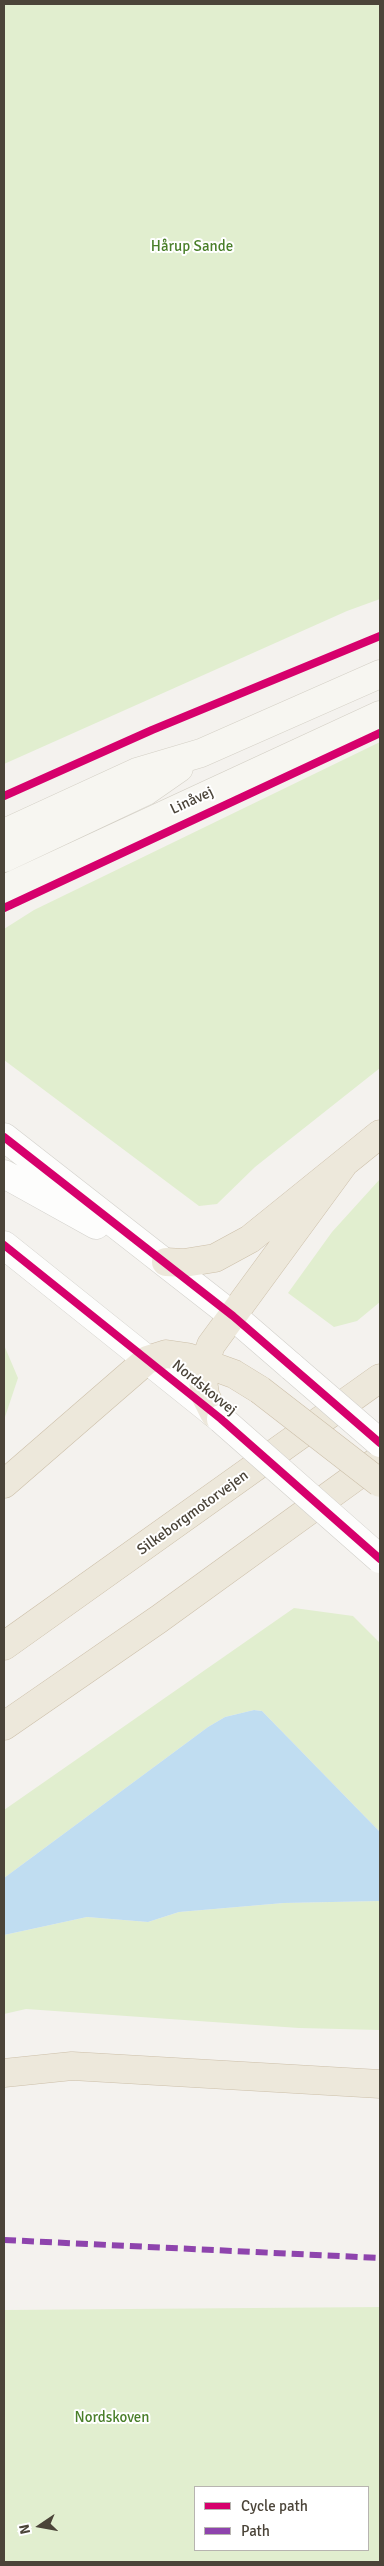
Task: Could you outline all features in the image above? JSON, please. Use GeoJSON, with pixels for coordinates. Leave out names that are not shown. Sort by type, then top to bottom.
{"type":"FeatureCollection","features":[{"type":"Feature","properties":{"kind":"highway"},"geometry":{"type":"LineString","coordinates":[[166,1262],[215,1258],[250,1239],[380,1134]]}},
{"type":"Feature","properties":{"kind":"highway"},"geometry":{"type":"LineString","coordinates":[[218,1416],[205,1395],[203,1380],[205,1362],[211,1345],[343,1165]]}},
{"type":"Feature","properties":{"kind":"highway"},"geometry":{"type":"LineString","coordinates":[[4,1484],[147,1360],[166,1354],[205,1362],[234,1374],[260,1390],[380,1483]]}},
{"type":"Feature","properties":{"kind":"highway","name":"Silkeborgmotorvejen"},"geometry":{"type":"LineString","coordinates":[[4,1646],[380,1378]]}},
{"type":"Feature","properties":{"kind":"highway"},"geometry":{"type":"LineString","coordinates":[[4,1726],[159,1619],[380,1458]]}},
{"type":"Feature","properties":{"kind":"highway"},"geometry":{"type":"LineString","coordinates":[[323,1509],[380,1549]]}},
{"type":"Feature","properties":{"kind":"highway"},"geometry":{"type":"LineString","coordinates":[[4,2073],[72,2066],[380,2084]]}},
{"type":"Feature","properties":{"kind":"main road"},"geometry":{"type":"LineString","coordinates":[[4,833],[137,772],[201,753],[380,674]]}},
{"type":"Feature","properties":{"kind":"main road","name":"Linåvej"},"geometry":{"type":"LineString","coordinates":[[4,889],[380,715]]}},
{"type":"Feature","properties":{"kind":"main road"},"geometry":{"type":"LineString","coordinates":[[4,858],[146,791],[201,753]]}},
{"type":"Feature","properties":{"kind":"street"},"geometry":{"type":"LineString","coordinates":[[4,1137],[233,1316],[380,1443]]}},
{"type":"Feature","properties":{"kind":"street"},"geometry":{"type":"LineString","coordinates":[[4,1174],[166,1262]]}},
{"type":"Feature","properties":{"kind":"street","name":"Nordskovvej"},"geometry":{"type":"LineString","coordinates":[[4,1245],[218,1416],[380,1559]]}},
{"type":"Feature","properties":{"kind":"green space","name":"Hårup Sande"},"geometry":{"type":"Polygon","coordinates":[[[4,4],[380,4],[380,599],[347,611],[4,764],[4,4]]]}},
{"type":"Feature","properties":{"kind":"green space"},"geometry":{"type":"Polygon","coordinates":[[[380,742],[380,1068],[255,1167],[217,1204],[199,1206],[4,1060],[4,929],[34,910],[380,742]]]}},
{"type":"Feature","properties":{"kind":"green space"},"geometry":{"type":"Polygon","coordinates":[[[380,1179],[380,1302],[357,1321],[334,1327],[288,1293],[332,1232],[380,1179]]]}},
{"type":"Feature","properties":{"kind":"green space"},"geometry":{"type":"Polygon","coordinates":[[[4,1345],[18,1378],[4,1420],[4,1345]]]}},
{"type":"Feature","properties":{"kind":"green space"},"geometry":{"type":"Polygon","coordinates":[[[294,1608],[353,1616],[380,1643],[380,1832],[262,1711],[254,1710],[225,1717],[208,1727],[4,1878],[4,1810],[294,1608]]]}},
{"type":"Feature","properties":{"kind":"green space"},"geometry":{"type":"Polygon","coordinates":[[[380,1901],[380,2030],[299,2028],[26,2009],[4,2014],[4,1935],[87,1917],[148,1922],[179,1912],[284,1903],[380,1901]]]}},
{"type":"Feature","properties":{"kind":"green space","name":"Nordskoven"},"geometry":{"type":"Polygon","coordinates":[[[380,2307],[380,2562],[4,2562],[4,2310],[380,2307]]]}},
{"type":"Feature","properties":{"kind":"water"},"geometry":{"type":"Polygon","coordinates":[[[254,1710],[262,1711],[380,1832],[380,1901],[284,1903],[179,1912],[148,1922],[87,1917],[4,1935],[4,1878],[208,1727],[225,1717],[254,1710]]]}},
{"type":"Feature","properties":{"kind":"marked path"},"geometry":{"type":"LineString","coordinates":[[4,2240],[380,2258]]}},
{"type":"Feature","properties":{"kind":"cycle path"},"geometry":{"type":"LineString","coordinates":[[4,796],[152,730],[380,636]]}},
{"type":"Feature","properties":{"kind":"cycle path"},"geometry":{"type":"LineString","coordinates":[[4,908],[380,733]]}},
{"type":"Feature","properties":{"kind":"cycle path"},"geometry":{"type":"LineString","coordinates":[[4,1137],[233,1316],[380,1443]]}},
{"type":"Feature","properties":{"kind":"cycle path"},"geometry":{"type":"LineString","coordinates":[[4,1245],[221,1419],[380,1559]]}}]}
